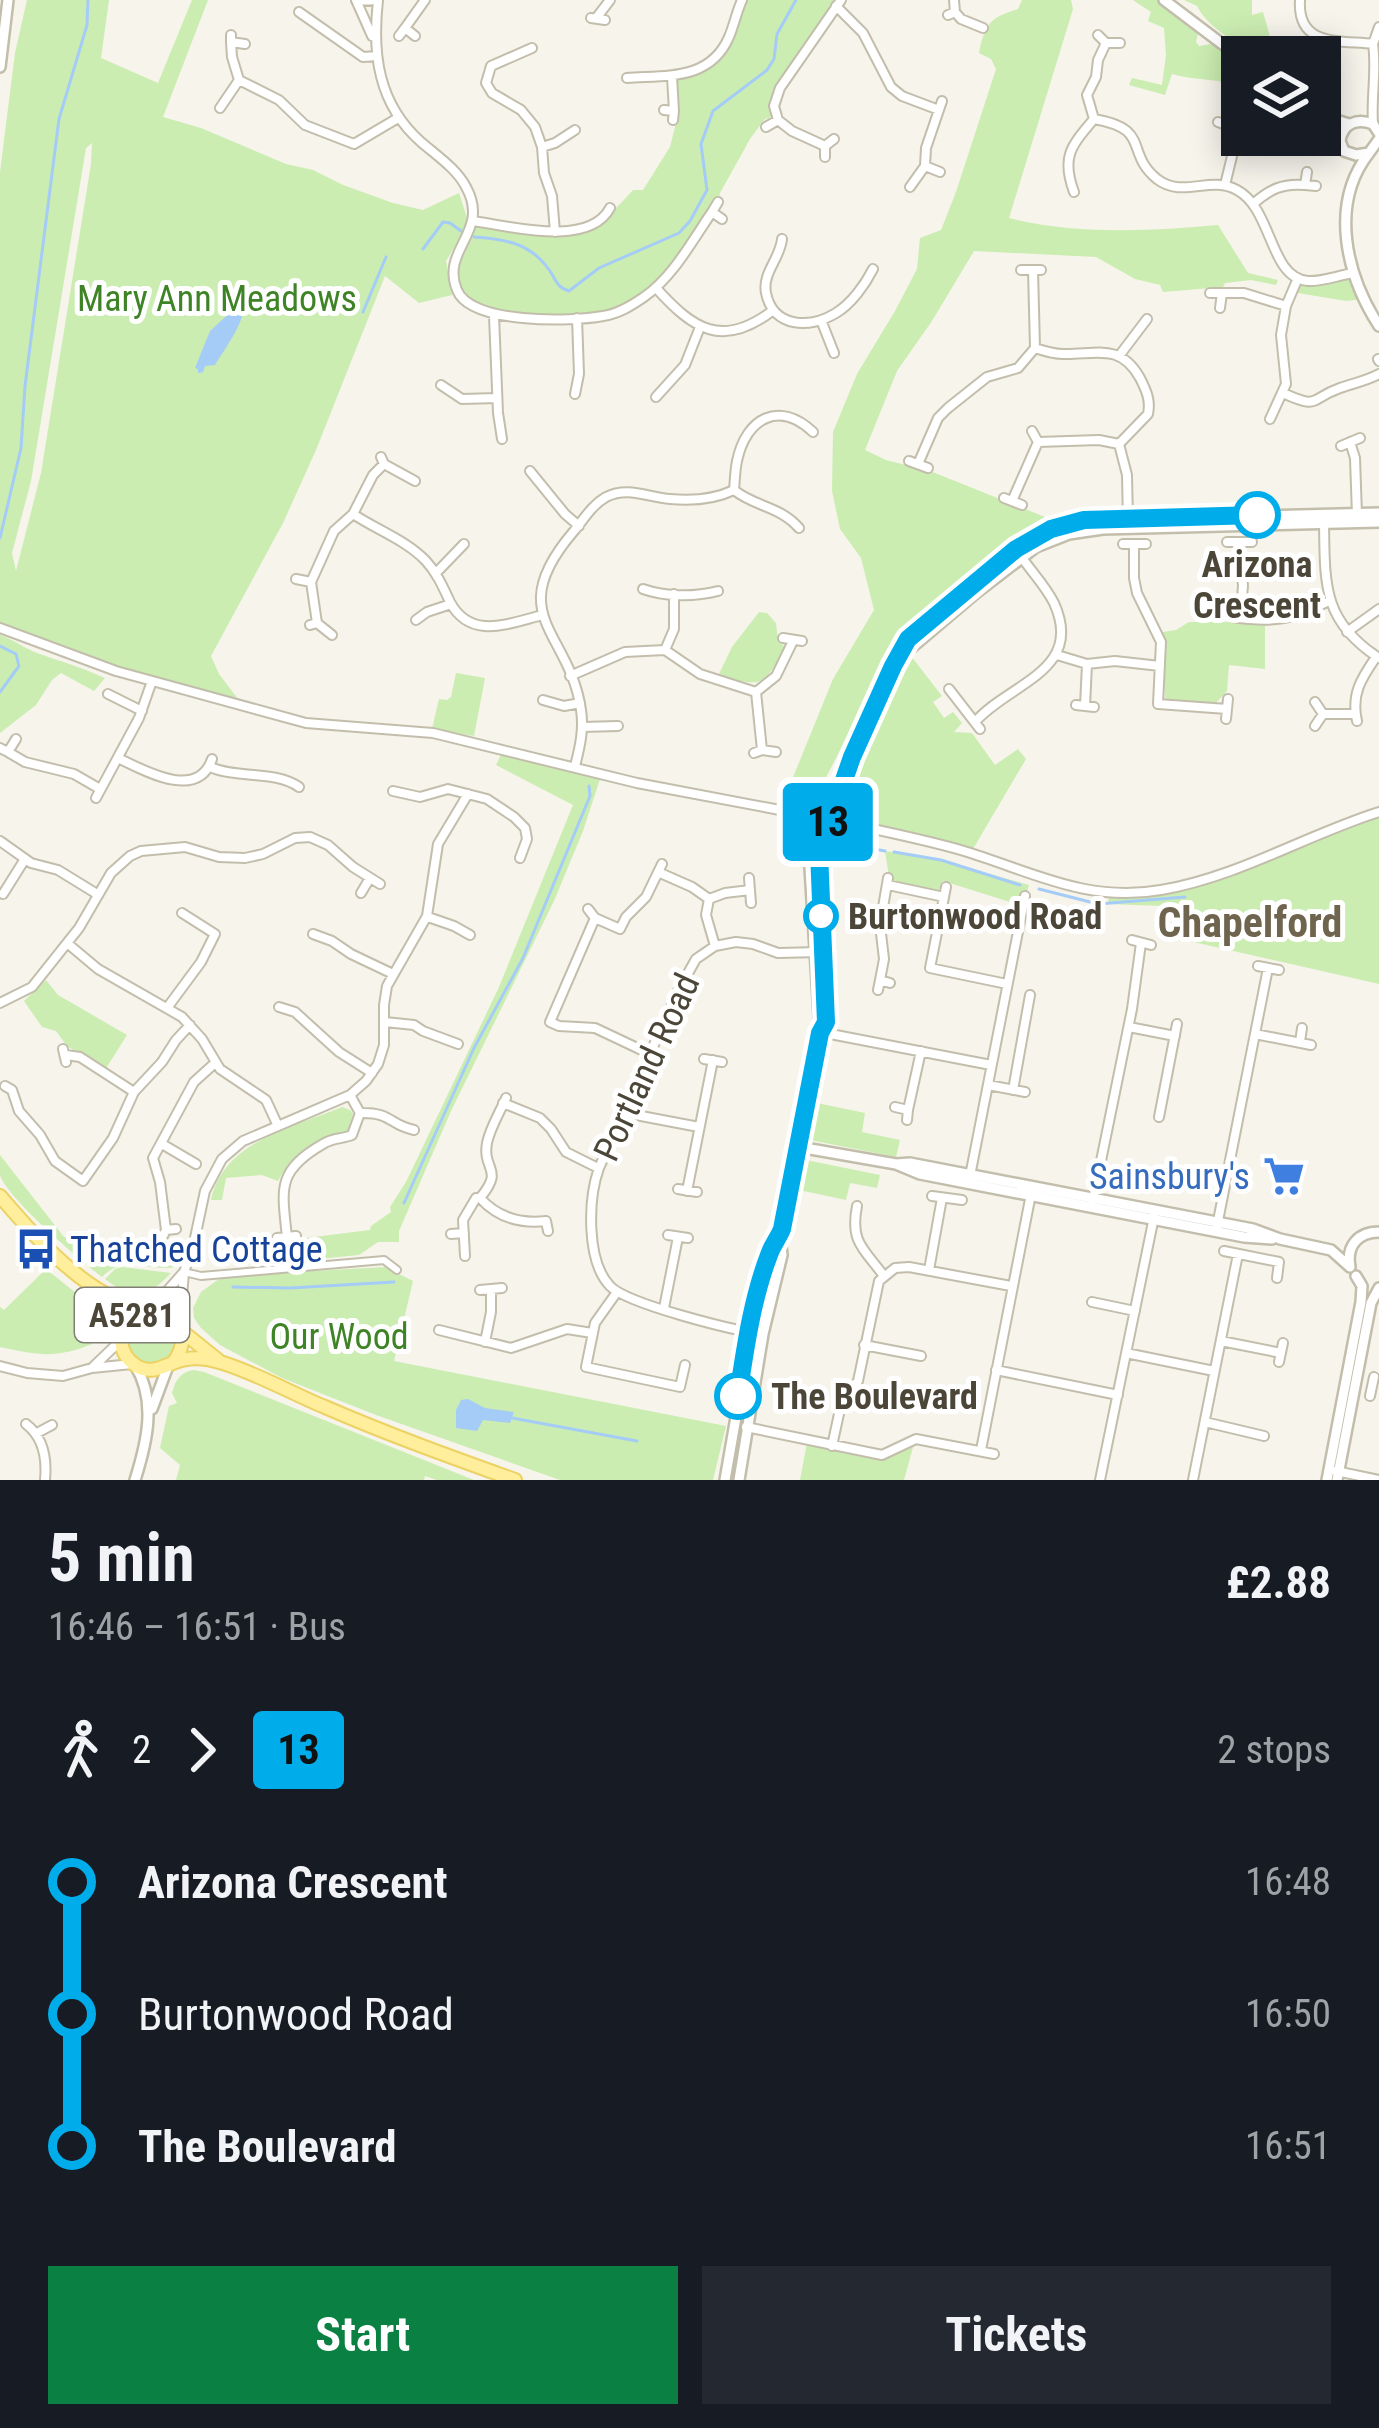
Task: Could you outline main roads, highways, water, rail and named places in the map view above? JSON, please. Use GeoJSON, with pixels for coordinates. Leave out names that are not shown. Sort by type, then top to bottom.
{"type":"FeatureCollection","features":[{"type":"Feature","properties":{"kind":"main road","name":"A5281"},"geometry":{"type":"LineString","coordinates":[[0,1196],[44,1244],[95,1287],[124,1304],[168,1312],[220,1362]]}},
{"type":"Feature","properties":{"kind":"main road","name":"A5281"},"geometry":{"type":"LineString","coordinates":[[95,1287],[118,1318],[122,1349],[134,1364],[152,1370],[194,1358],[220,1362],[384,1432],[515,1480]]}},
{"type":"Feature","properties":{"kind":"main road","name":"A5281"},"geometry":{"type":"LineString","coordinates":[[121,1335],[131,1316],[149,1307]]}},
{"type":"Feature","properties":{"kind":"main road","name":"A5281"},"geometry":{"type":"LineString","coordinates":[[171,1364],[182,1351],[181,1328]]}},
{"type":"Feature","properties":{"kind":"water"},"geometry":{"type":"Polygon","coordinates":[[[246,298],[239,325],[215,365],[198,373],[195,368],[210,331],[246,298]]]}},
{"type":"Feature","properties":{"kind":"water"},"geometry":{"type":"Polygon","coordinates":[[[461,1400],[485,1408],[514,1412],[510,1423],[483,1420],[477,1431],[456,1428],[456,1410],[461,1400]]]}},
{"type":"Feature","properties":{"kind":"waterway"},"geometry":{"type":"LineString","coordinates":[[0,538],[21,448],[59,119],[87,25],[88,0]]}},
{"type":"Feature","properties":{"kind":"waterway"},"geometry":{"type":"LineString","coordinates":[[474,237],[526,248],[569,291],[599,268],[679,233],[707,190],[701,144],[713,111],[767,70],[774,59],[777,34],[796,0]]}},
{"type":"Feature","properties":{"kind":"waterway"},"geometry":{"type":"LineString","coordinates":[[423,249],[443,222],[461,231]]}},
{"type":"Feature","properties":{"kind":"waterway"},"geometry":{"type":"LineString","coordinates":[[363,312],[386,257]]}},
{"type":"Feature","properties":{"kind":"waterway"},"geometry":{"type":"LineString","coordinates":[[0,646],[16,654],[19,666],[0,692]]}},
{"type":"Feature","properties":{"kind":"waterway"},"geometry":{"type":"LineString","coordinates":[[404,1203],[474,1048],[523,958],[590,796],[589,786]]}},
{"type":"Feature","properties":{"kind":"waterway"},"geometry":{"type":"LineString","coordinates":[[841,843],[885,851]]}},
{"type":"Feature","properties":{"kind":"waterway"},"geometry":{"type":"LineString","coordinates":[[894,852],[941,860],[1020,885]]}},
{"type":"Feature","properties":{"kind":"waterway"},"geometry":{"type":"LineString","coordinates":[[1039,889],[1098,904],[1185,897]]}},
{"type":"Feature","properties":{"kind":"waterway"},"geometry":{"type":"LineString","coordinates":[[233,1287],[394,1282]]}},
{"type":"Feature","properties":{"kind":"waterway"},"geometry":{"type":"LineString","coordinates":[[512,1418],[637,1441]]}},
{"type":"Feature","properties":{"kind":"place","name":"Arizona Crescent"},"geometry":{"type":"Point","coordinates":[1257,515]}},
{"type":"Feature","properties":{"kind":"place","name":"Burtonwood Road"},"geometry":{"type":"Point","coordinates":[821,916]}},
{"type":"Feature","properties":{"kind":"place","name":"Sainsbury's"},"geometry":{"type":"Point","coordinates":[1284,1176]}},
{"type":"Feature","properties":{"kind":"place","name":"Thatched Cottage"},"geometry":{"type":"Point","coordinates":[36,1249]}},
{"type":"Feature","properties":{"kind":"place","name":"The Boulevard"},"geometry":{"type":"Point","coordinates":[738,1396]}},
{"type":"Feature","properties":{"kind":"district","name":"Chapelford"},"geometry":{"type":"Point","coordinates":[1250,922]}},
{"type":"Feature","properties":{"kind":"park label","name":"Mary Ann Meadows"},"geometry":{"type":"Point","coordinates":[217,298]}},
{"type":"Feature","properties":{"kind":"park label","name":"Our Wood"},"geometry":{"type":"Point","coordinates":[339,1336]}}]}
